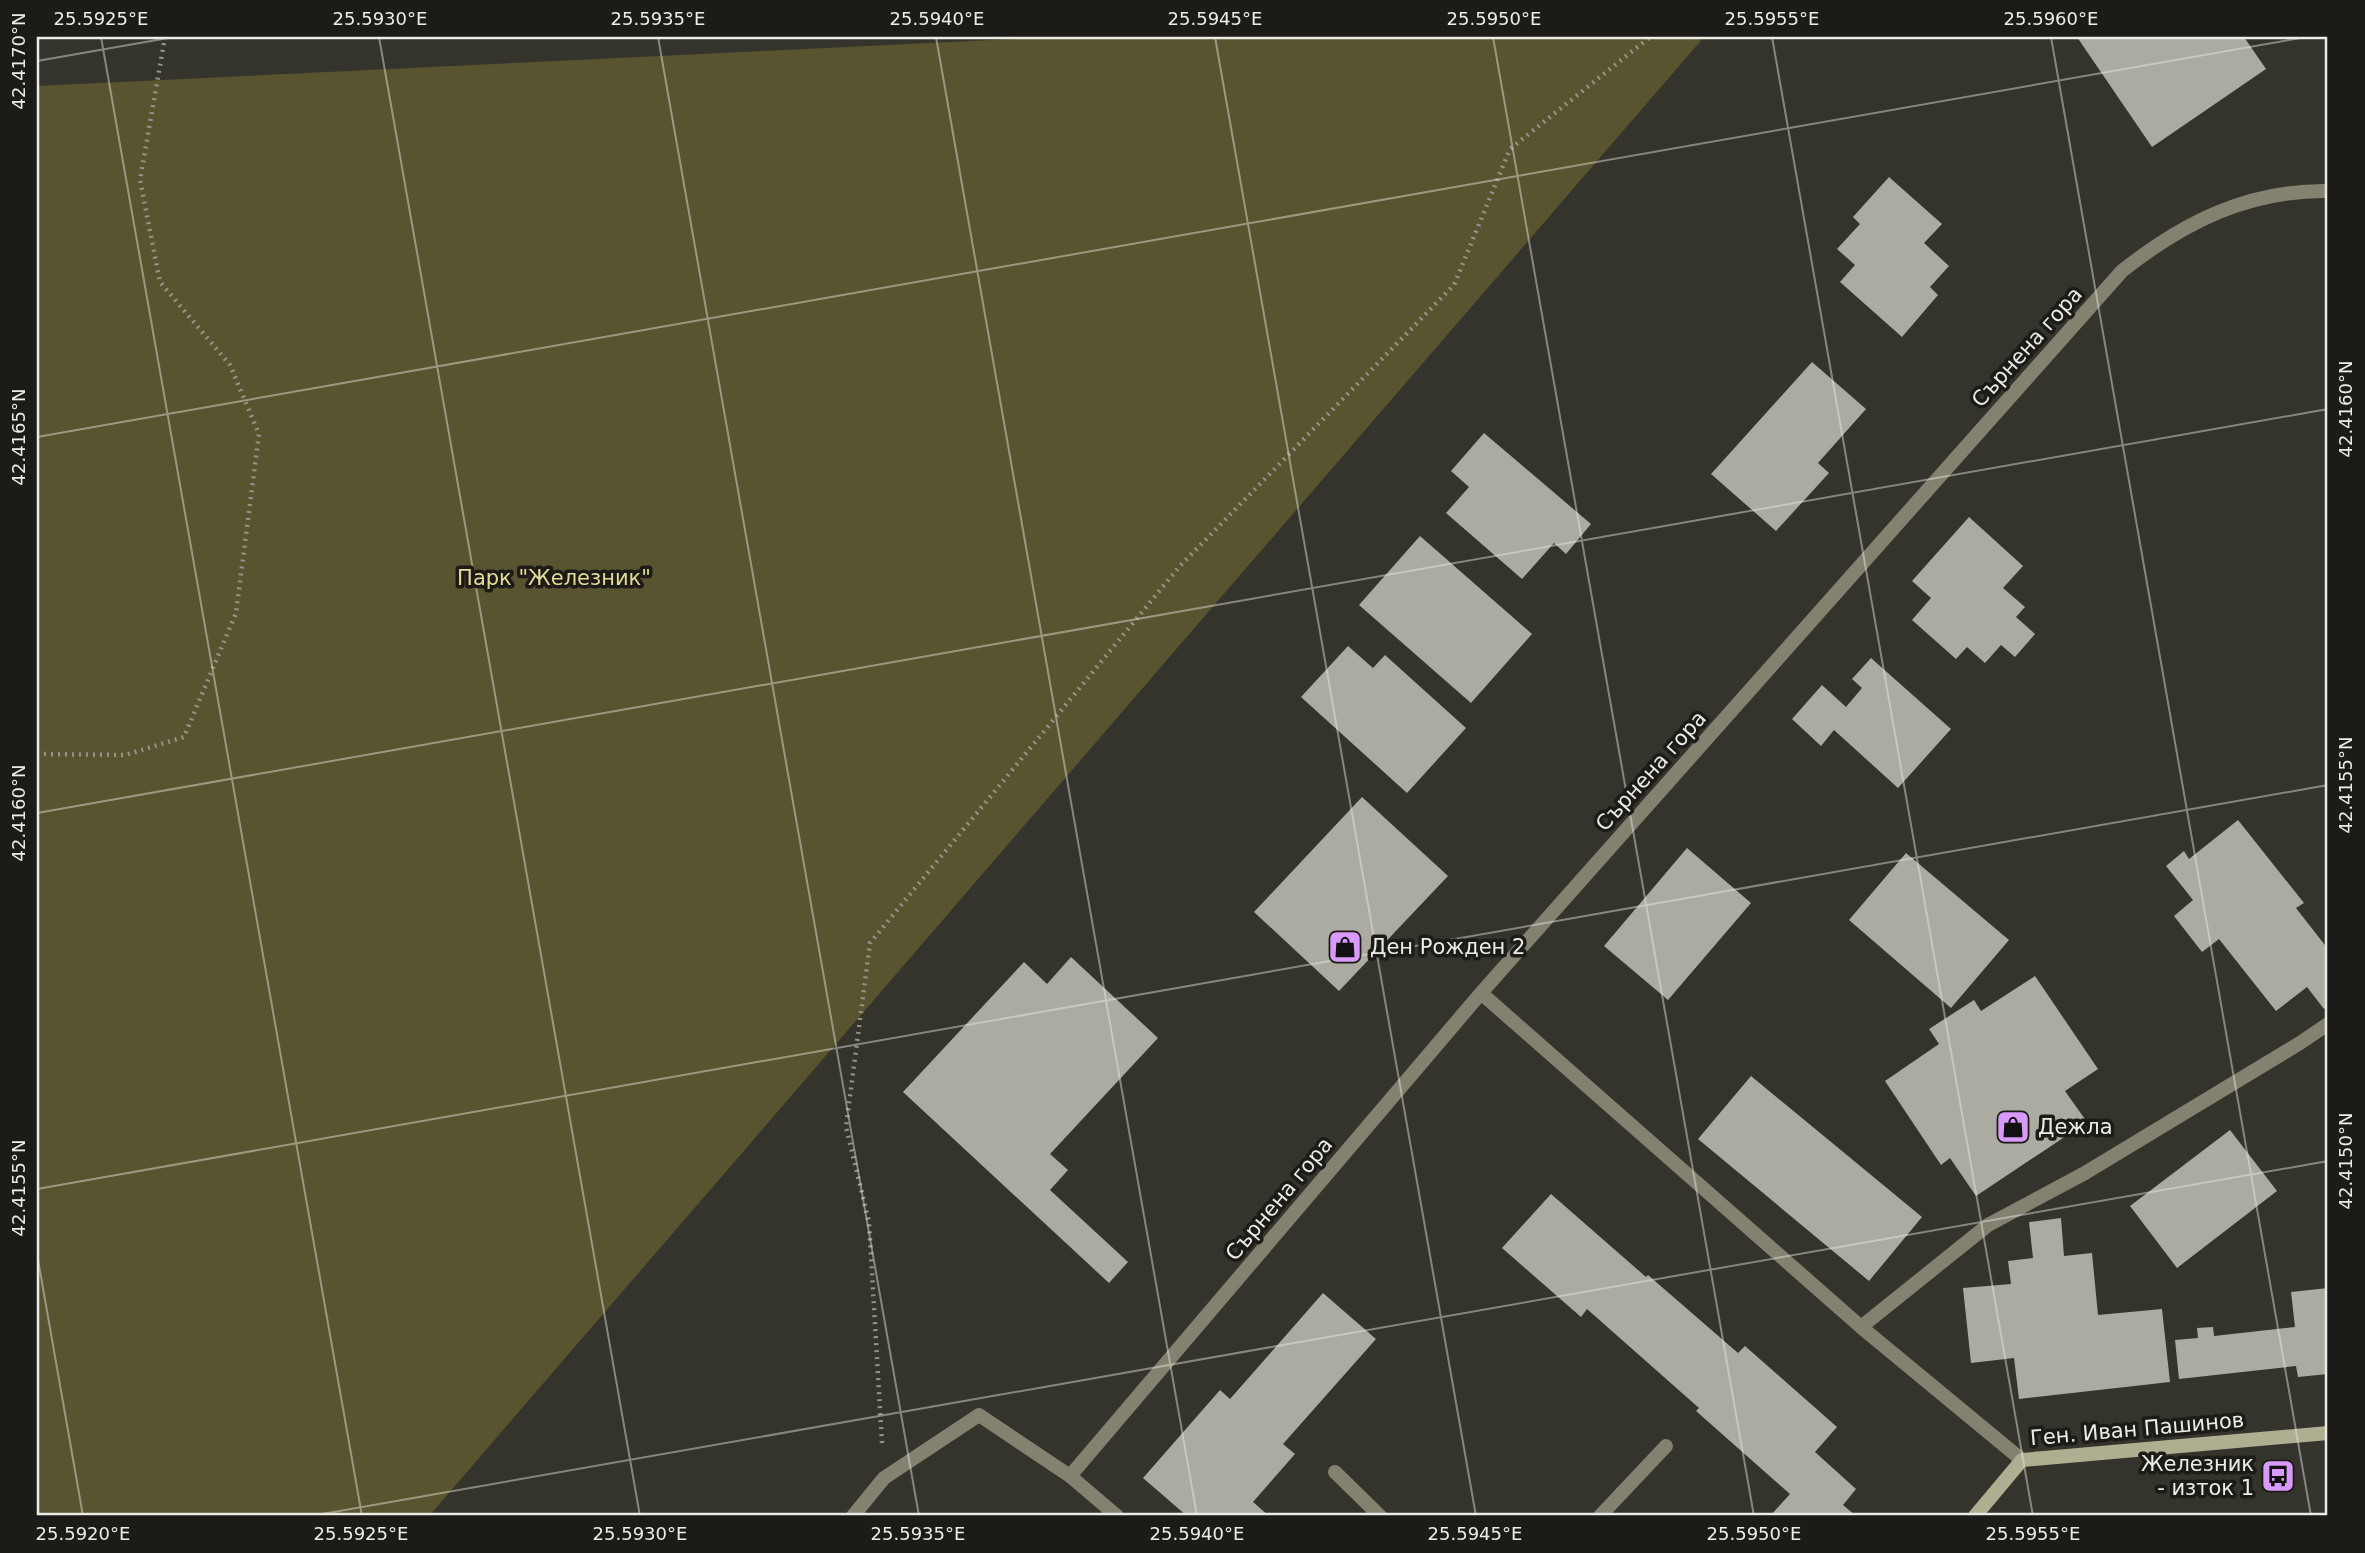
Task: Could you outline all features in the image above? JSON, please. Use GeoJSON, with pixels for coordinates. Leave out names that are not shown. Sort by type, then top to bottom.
{"type":"FeatureCollection","features":[{"type":"Feature","properties":{"kind":"street","name":"Сърнена гора"},"geometry":{"type":"LineString","coordinates":[[1070,1476],[1482,993],[2122,271],[2159,242],[2198,220],[2251,200],[2306,191],[2328,191]]}},
{"type":"Feature","properties":{"kind":"street"},"geometry":{"type":"LineString","coordinates":[[1482,993],[1861,1327],[2022,1460]]}},
{"type":"Feature","properties":{"kind":"street"},"geometry":{"type":"LineString","coordinates":[[1861,1327],[1988,1225],[2085,1173],[2328,1024]]}},
{"type":"Feature","properties":{"kind":"street"},"geometry":{"type":"LineString","coordinates":[[853,1516],[884,1478],[979,1415],[1070,1476],[1116,1516]]}},
{"type":"Feature","properties":{"kind":"street","name":"Ген. Иван Пашинов"},"geometry":{"type":"LineString","coordinates":[[1975,1516],[2022,1460],[2328,1433]]}},
{"type":"Feature","properties":{"kind":"street"},"geometry":{"type":"LineString","coordinates":[[1601,1516],[1666,1446]]}},
{"type":"Feature","properties":{"kind":"street"},"geometry":{"type":"LineString","coordinates":[[1335,1472],[1380,1516]]}},
{"type":"Feature","properties":{"kind":"path"},"geometry":{"type":"LineString","coordinates":[[37,754],[125,755],[184,737],[236,613],[259,434],[230,365],[160,282],[140,180],[165,37]]}},
{"type":"Feature","properties":{"kind":"path"},"geometry":{"type":"LineString","coordinates":[[884,1478],[869,1222],[846,1127],[870,943],[1179,567],[1454,285],[1510,149],[1650,37]]}},
{"type":"Feature","properties":{"kind":"green space","name":"Парк \"Железник\""},"geometry":{"type":"Polygon","coordinates":[[[1053,37],[1704,37],[429,1516],[37,1516],[37,86],[1053,37]]]}},
{"type":"Feature","properties":{"kind":"building"},"geometry":{"type":"Polygon","coordinates":[[[2077,37],[2244,37],[2266,69],[2152,147],[2077,37]]]}},
{"type":"Feature","properties":{"kind":"building"},"geometry":{"type":"Polygon","coordinates":[[[1889,177],[1942,224],[1924,243],[1949,266],[1930,287],[1938,295],[1902,337],[1840,282],[1855,265],[1837,249],[1860,224],[1853,217],[1889,177]]]}},
{"type":"Feature","properties":{"kind":"building"},"geometry":{"type":"Polygon","coordinates":[[[1812,362],[1866,409],[1818,463],[1829,473],[1776,531],[1711,474],[1812,362]]]}},
{"type":"Feature","properties":{"kind":"building"},"geometry":{"type":"Polygon","coordinates":[[[1484,433],[1591,524],[1566,554],[1554,543],[1522,579],[1446,513],[1469,487],[1451,471],[1484,433]]]}},
{"type":"Feature","properties":{"kind":"building"},"geometry":{"type":"Polygon","coordinates":[[[1969,517],[2023,566],[2003,588],[2025,607],[2016,617],[2035,634],[2015,657],[2001,645],[1985,663],[1967,647],[1956,659],[1912,620],[1931,598],[1912,581],[1969,517]]]}},
{"type":"Feature","properties":{"kind":"building"},"geometry":{"type":"Polygon","coordinates":[[[1420,536],[1532,634],[1471,703],[1359,605],[1420,536]]]}},
{"type":"Feature","properties":{"kind":"building"},"geometry":{"type":"Polygon","coordinates":[[[1348,646],[1373,668],[1385,655],[1466,728],[1407,793],[1301,697],[1348,646]]]}},
{"type":"Feature","properties":{"kind":"building"},"geometry":{"type":"Polygon","coordinates":[[[1871,658],[1951,729],[1898,788],[1834,730],[1821,746],[1792,719],[1822,685],[1846,707],[1862,688],[1852,679],[1871,658]]]}},
{"type":"Feature","properties":{"kind":"building"},"geometry":{"type":"Polygon","coordinates":[[[1362,797],[1448,876],[1339,991],[1254,912],[1362,797]]]}},
{"type":"Feature","properties":{"kind":"building"},"geometry":{"type":"Polygon","coordinates":[[[2238,820],[2304,903],[2296,908],[2328,949],[2328,1005],[2324,1009],[2307,987],[2276,1011],[2219,939],[2202,952],[2174,916],[2193,900],[2166,866],[2184,851],[2189,859],[2238,820]]]}},
{"type":"Feature","properties":{"kind":"building"},"geometry":{"type":"Polygon","coordinates":[[[1687,848],[1751,903],[1668,1000],[1604,946],[1687,848]]]}},
{"type":"Feature","properties":{"kind":"building"},"geometry":{"type":"Polygon","coordinates":[[[1906,853],[2009,940],[1951,1008],[1849,920],[1906,853]]]}},
{"type":"Feature","properties":{"kind":"building"},"geometry":{"type":"Polygon","coordinates":[[[1071,957],[1158,1038],[1050,1154],[1068,1170],[1050,1190],[1128,1262],[1109,1283],[903,1092],[1024,962],[1047,984],[1071,957]]]}},
{"type":"Feature","properties":{"kind":"building"},"geometry":{"type":"Polygon","coordinates":[[[2035,976],[2098,1069],[2065,1091],[2087,1122],[1976,1196],[1950,1158],[1941,1165],[1885,1081],[1939,1044],[1929,1029],[1974,1000],[1981,1011],[2035,976]]]}},
{"type":"Feature","properties":{"kind":"building"},"geometry":{"type":"Polygon","coordinates":[[[1751,1076],[1922,1217],[1869,1281],[1698,1139],[1751,1076]]]}},
{"type":"Feature","properties":{"kind":"building"},"geometry":{"type":"Polygon","coordinates":[[[2230,1130],[2277,1191],[2177,1268],[2130,1206],[2230,1130]]]}},
{"type":"Feature","properties":{"kind":"building"},"geometry":{"type":"Polygon","coordinates":[[[1551,1194],[1738,1353],[1745,1346],[1837,1427],[1815,1452],[1856,1489],[1843,1505],[1856,1516],[1770,1516],[1790,1494],[1696,1411],[1699,1408],[1587,1309],[1581,1317],[1502,1248],[1551,1194]]]}},
{"type":"Feature","properties":{"kind":"building"},"geometry":{"type":"Polygon","coordinates":[[[2061,1218],[2064,1256],[2092,1253],[2098,1315],[2162,1309],[2170,1382],[2019,1399],[2014,1358],[1971,1363],[1963,1288],[2011,1284],[2008,1261],[2033,1258],[2029,1222],[2061,1218]]]}},
{"type":"Feature","properties":{"kind":"building"},"geometry":{"type":"Polygon","coordinates":[[[2328,1288],[2328,1374],[2298,1377],[2296,1366],[2179,1379],[2175,1340],[2198,1338],[2197,1328],[2213,1327],[2214,1336],[2295,1327],[2291,1292],[2328,1288]]]}},
{"type":"Feature","properties":{"kind":"building"},"geometry":{"type":"Polygon","coordinates":[[[1323,1293],[1376,1339],[1283,1444],[1295,1454],[1253,1502],[1269,1516],[1187,1516],[1143,1478],[1220,1390],[1230,1399],[1323,1293]]]}},
{"type":"Feature","properties":{"kind":"place","name":"Ден Рожден 2"},"geometry":{"type":"Point","coordinates":[1345,947]}},
{"type":"Feature","properties":{"kind":"place","name":"Дежла"},"geometry":{"type":"Point","coordinates":[2013,1127]}},
{"type":"Feature","properties":{"kind":"place","name":"Железник - изток 1"},"geometry":{"type":"Point","coordinates":[2278,1476]}}]}
